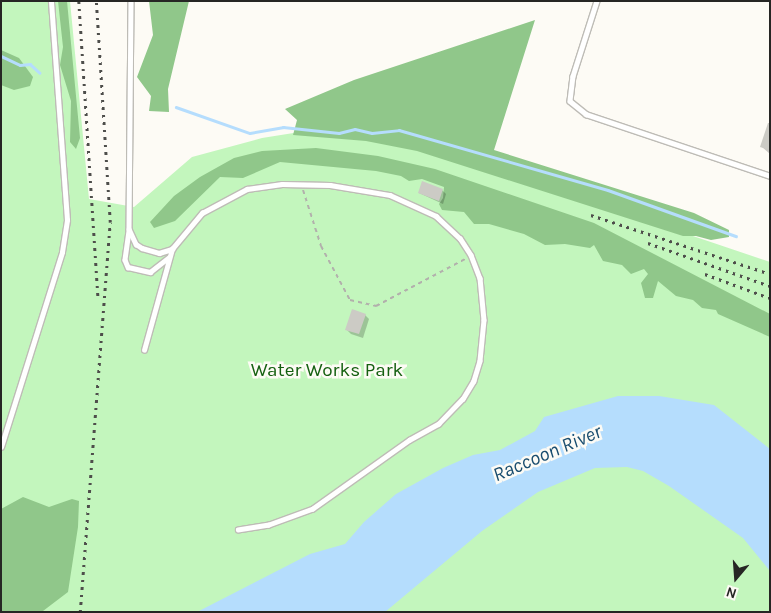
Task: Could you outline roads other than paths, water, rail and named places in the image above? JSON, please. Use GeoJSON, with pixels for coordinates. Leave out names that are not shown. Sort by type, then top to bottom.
{"type":"FeatureCollection","features":[{"type":"Feature","properties":{"kind":"lane"},"geometry":{"type":"LineString","coordinates":[[1,447],[65,236],[67,206],[51,1]]}},
{"type":"Feature","properties":{"kind":"lane"},"geometry":{"type":"LineString","coordinates":[[131,1],[129,229],[125,260],[128,268],[150,272],[170,256]]}},
{"type":"Feature","properties":{"kind":"lane"},"geometry":{"type":"LineString","coordinates":[[597,1],[573,76],[570,101],[586,114],[770,176]]}},
{"type":"Feature","properties":{"kind":"lane"},"geometry":{"type":"LineString","coordinates":[[144,350],[172,249],[202,213],[231,195],[264,185],[330,185],[406,200],[448,226],[471,255],[480,278],[484,320],[480,361],[474,381],[463,399],[438,424],[410,440],[313,509],[269,525],[238,530]]}},
{"type":"Feature","properties":{"kind":"lane"},"geometry":{"type":"LineString","coordinates":[[129,229],[136,244],[142,248],[159,253],[172,249]]}},
{"type":"Feature","properties":{"kind":"water","name":"Raccoon River"},"geometry":{"type":"Polygon","coordinates":[[[618,396],[659,396],[714,405],[770,449],[770,571],[743,538],[669,486],[643,471],[627,467],[595,468],[538,492],[482,531],[385,612],[197,612],[310,554],[345,544],[364,522],[396,494],[443,468],[473,455],[500,450],[535,431],[544,417],[618,396]]]}},
{"type":"Feature","properties":{"kind":"waterway"},"geometry":{"type":"LineString","coordinates":[[1,56],[20,65],[30,64],[40,73]]}},
{"type":"Feature","properties":{"kind":"waterway"},"geometry":{"type":"LineString","coordinates":[[176,107],[250,133],[283,127],[339,133],[355,129],[372,133],[399,130],[608,190],[736,236]]}},
{"type":"Feature","properties":{"kind":"railway"},"geometry":{"type":"LineString","coordinates":[[79,1],[98,298]]}},
{"type":"Feature","properties":{"kind":"railway"},"geometry":{"type":"LineString","coordinates":[[80,612],[110,222],[96,1]]}},
{"type":"Feature","properties":{"kind":"railway"},"geometry":{"type":"LineString","coordinates":[[591,215],[770,274]]}},
{"type":"Feature","properties":{"kind":"railway"},"geometry":{"type":"LineString","coordinates":[[648,243],[770,286]]}},
{"type":"Feature","properties":{"kind":"railway"},"geometry":{"type":"LineString","coordinates":[[705,274],[770,298]]}},
{"type":"Feature","properties":{"kind":"park label","name":"Water Works Park"},"geometry":{"type":"Point","coordinates":[327,371]}}]}
